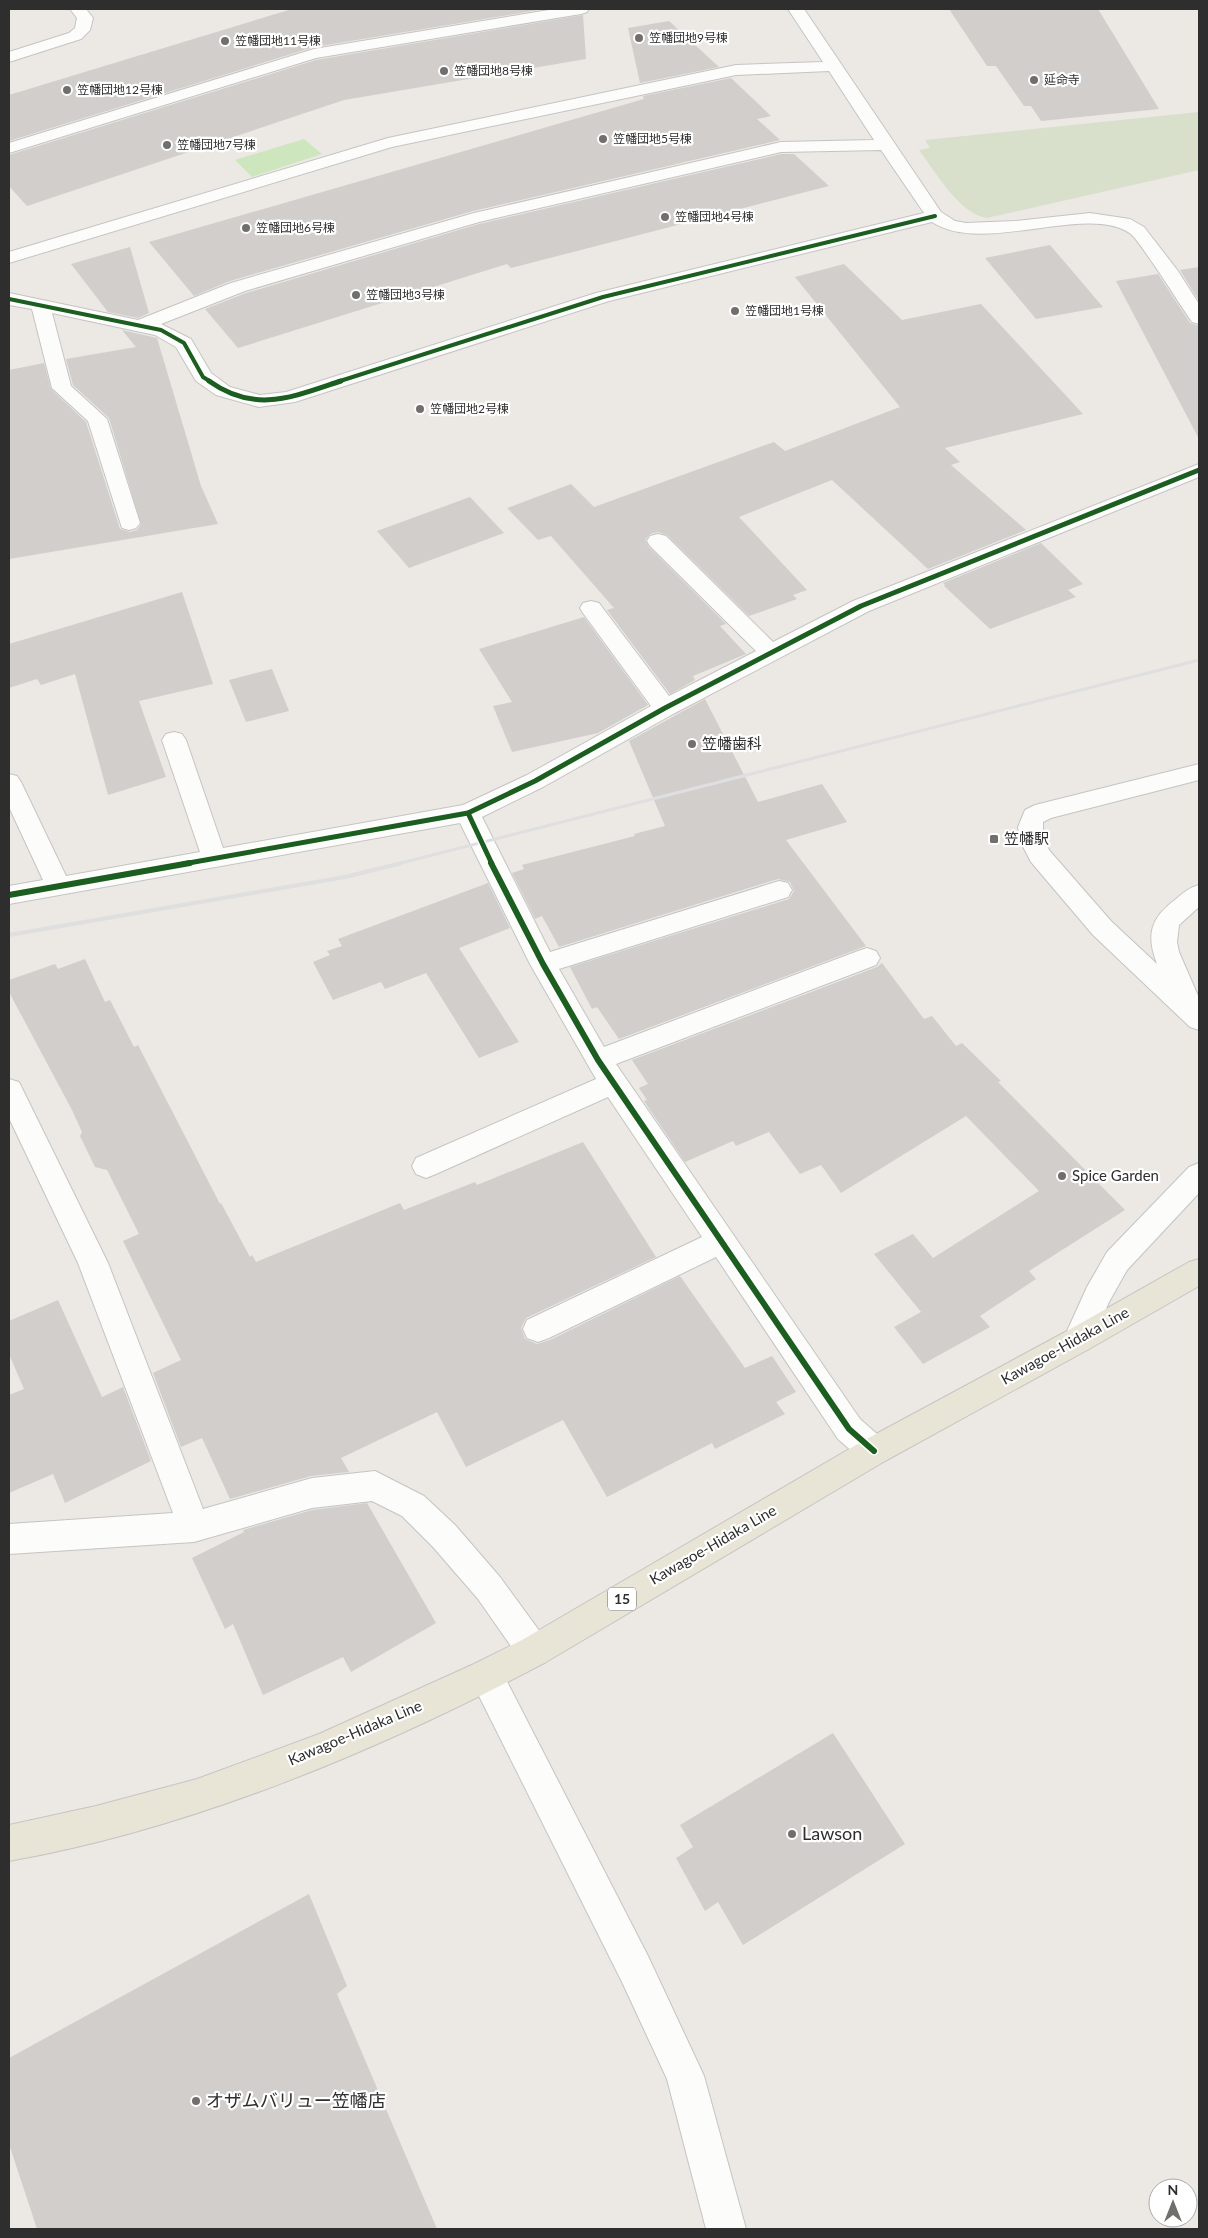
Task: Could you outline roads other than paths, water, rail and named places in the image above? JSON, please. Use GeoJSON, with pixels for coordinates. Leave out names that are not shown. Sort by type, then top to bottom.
{"type":"FeatureCollection","features":[{"type":"Feature","properties":{"kind":"main road","name":"Kawagoe-Hidaka Line"},"geometry":{"type":"LineString","coordinates":[[9,1843],[96,1824],[197,1796],[324,1749],[486,1676],[534,1651],[874,1451],[1078,1340],[1199,1271]]}},
{"type":"Feature","properties":{"kind":"street"},"geometry":{"type":"LineString","coordinates":[[9,57],[75,36],[82,30],[85,18],[78,9]]}},
{"type":"Feature","properties":{"kind":"street"},"geometry":{"type":"LineString","coordinates":[[9,148],[314,54],[581,9]]}},
{"type":"Feature","properties":{"kind":"street"},"geometry":{"type":"LineString","coordinates":[[796,9],[935,216],[950,226],[966,228],[1015,226],[1090,218],[1124,223],[1138,231],[1169,271],[1199,318]]}},
{"type":"Feature","properties":{"kind":"street"},"geometry":{"type":"LineString","coordinates":[[9,258],[388,143],[736,70],[834,66]]}},
{"type":"Feature","properties":{"kind":"street"},"geometry":{"type":"LineString","coordinates":[[139,326],[238,287],[474,218],[782,146],[886,145]]}},
{"type":"Feature","properties":{"kind":"street"},"geometry":{"type":"LineString","coordinates":[[9,300],[161,330],[184,343],[203,377],[223,391],[259,401],[288,398],[603,298],[935,216]]}},
{"type":"Feature","properties":{"kind":"street"},"geometry":{"type":"LineString","coordinates":[[41,307],[62,388],[97,419],[129,523]]}},
{"type":"Feature","properties":{"kind":"street"},"geometry":{"type":"LineString","coordinates":[[9,895],[468,813],[535,781],[665,708],[861,606],[1199,470]]}},
{"type":"Feature","properties":{"kind":"street"},"geometry":{"type":"LineString","coordinates":[[658,541],[770,653]]}},
{"type":"Feature","properties":{"kind":"street"},"geometry":{"type":"LineString","coordinates":[[591,608],[665,708]]}},
{"type":"Feature","properties":{"kind":"street"},"geometry":{"type":"LineString","coordinates":[[174,740],[214,857]]}},
{"type":"Feature","properties":{"kind":"street"},"geometry":{"type":"LineString","coordinates":[[1198,1019],[1102,928],[1040,856],[1032,843],[1029,831],[1034,816],[1044,811],[1199,772]]}},
{"type":"Feature","properties":{"kind":"street"},"geometry":{"type":"LineString","coordinates":[[9,782],[58,886]]}},
{"type":"Feature","properties":{"kind":"street"},"geometry":{"type":"LineString","coordinates":[[468,813],[481,843],[543,964],[598,1060],[849,1429],[874,1451]]}},
{"type":"Feature","properties":{"kind":"street"},"geometry":{"type":"LineString","coordinates":[[543,964],[779,890]]}},
{"type":"Feature","properties":{"kind":"street"},"geometry":{"type":"LineString","coordinates":[[1198,1019],[1169,964],[1163,943],[1167,921],[1199,894]]}},
{"type":"Feature","properties":{"kind":"street"},"geometry":{"type":"LineString","coordinates":[[598,1060],[866,958]]}},
{"type":"Feature","properties":{"kind":"street"},"geometry":{"type":"LineString","coordinates":[[426,1166],[613,1083]]}},
{"type":"Feature","properties":{"kind":"street"},"geometry":{"type":"LineString","coordinates":[[9,1090],[92,1263],[194,1527]]}},
{"type":"Feature","properties":{"kind":"street"},"geometry":{"type":"LineString","coordinates":[[1078,1340],[1097,1296],[1117,1261],[1199,1175]]}},
{"type":"Feature","properties":{"kind":"street"},"geometry":{"type":"LineString","coordinates":[[538,1329],[721,1241]]}},
{"type":"Feature","properties":{"kind":"street"},"geometry":{"type":"LineString","coordinates":[[9,1539],[194,1527],[312,1493],[375,1486],[413,1506],[444,1536],[489,1588],[534,1651]]}},
{"type":"Feature","properties":{"kind":"street"},"geometry":{"type":"LineString","coordinates":[[486,1676],[635,1969],[685,2076],[726,2229]]}},
{"type":"Feature","properties":{"kind":"railway"},"geometry":{"type":"LineString","coordinates":[[397,864],[1199,660]]}},
{"type":"Feature","properties":{"kind":"railway"},"geometry":{"type":"LineString","coordinates":[[9,935],[345,877],[402,863]]}},
{"type":"Feature","properties":{"kind":"place","name":"笠幡団地9号棟"},"geometry":{"type":"Point","coordinates":[639,38]}},
{"type":"Feature","properties":{"kind":"place","name":"笠幡団地11号棟"},"geometry":{"type":"Point","coordinates":[225,41]}},
{"type":"Feature","properties":{"kind":"place","name":"笠幡団地8号棟"},"geometry":{"type":"Point","coordinates":[444,71]}},
{"type":"Feature","properties":{"kind":"place","name":"延命寺"},"geometry":{"type":"Point","coordinates":[1034,80]}},
{"type":"Feature","properties":{"kind":"place","name":"笠幡団地12号棟"},"geometry":{"type":"Point","coordinates":[67,90]}},
{"type":"Feature","properties":{"kind":"place","name":"笠幡団地5号棟"},"geometry":{"type":"Point","coordinates":[603,139]}},
{"type":"Feature","properties":{"kind":"place","name":"笠幡団地7号棟"},"geometry":{"type":"Point","coordinates":[167,145]}},
{"type":"Feature","properties":{"kind":"place","name":"笠幡団地4号棟"},"geometry":{"type":"Point","coordinates":[665,217]}},
{"type":"Feature","properties":{"kind":"place","name":"笠幡団地6号棟"},"geometry":{"type":"Point","coordinates":[246,228]}},
{"type":"Feature","properties":{"kind":"place","name":"笠幡団地3号棟"},"geometry":{"type":"Point","coordinates":[356,295]}},
{"type":"Feature","properties":{"kind":"place","name":"笠幡団地1号棟"},"geometry":{"type":"Point","coordinates":[735,311]}},
{"type":"Feature","properties":{"kind":"place","name":"笠幡団地2号棟"},"geometry":{"type":"Point","coordinates":[420,409]}},
{"type":"Feature","properties":{"kind":"place","name":"笠幡歯科"},"geometry":{"type":"Point","coordinates":[692,744]}},
{"type":"Feature","properties":{"kind":"place","name":"笠幡駅"},"geometry":{"type":"Point","coordinates":[994,839]}},
{"type":"Feature","properties":{"kind":"place","name":"Spice Garden"},"geometry":{"type":"Point","coordinates":[1062,1176]}},
{"type":"Feature","properties":{"kind":"place","name":"Lawson"},"geometry":{"type":"Point","coordinates":[792,1834]}},
{"type":"Feature","properties":{"kind":"place","name":"オザムバリュー笠幡店"},"geometry":{"type":"Point","coordinates":[196,2101]}}]}
